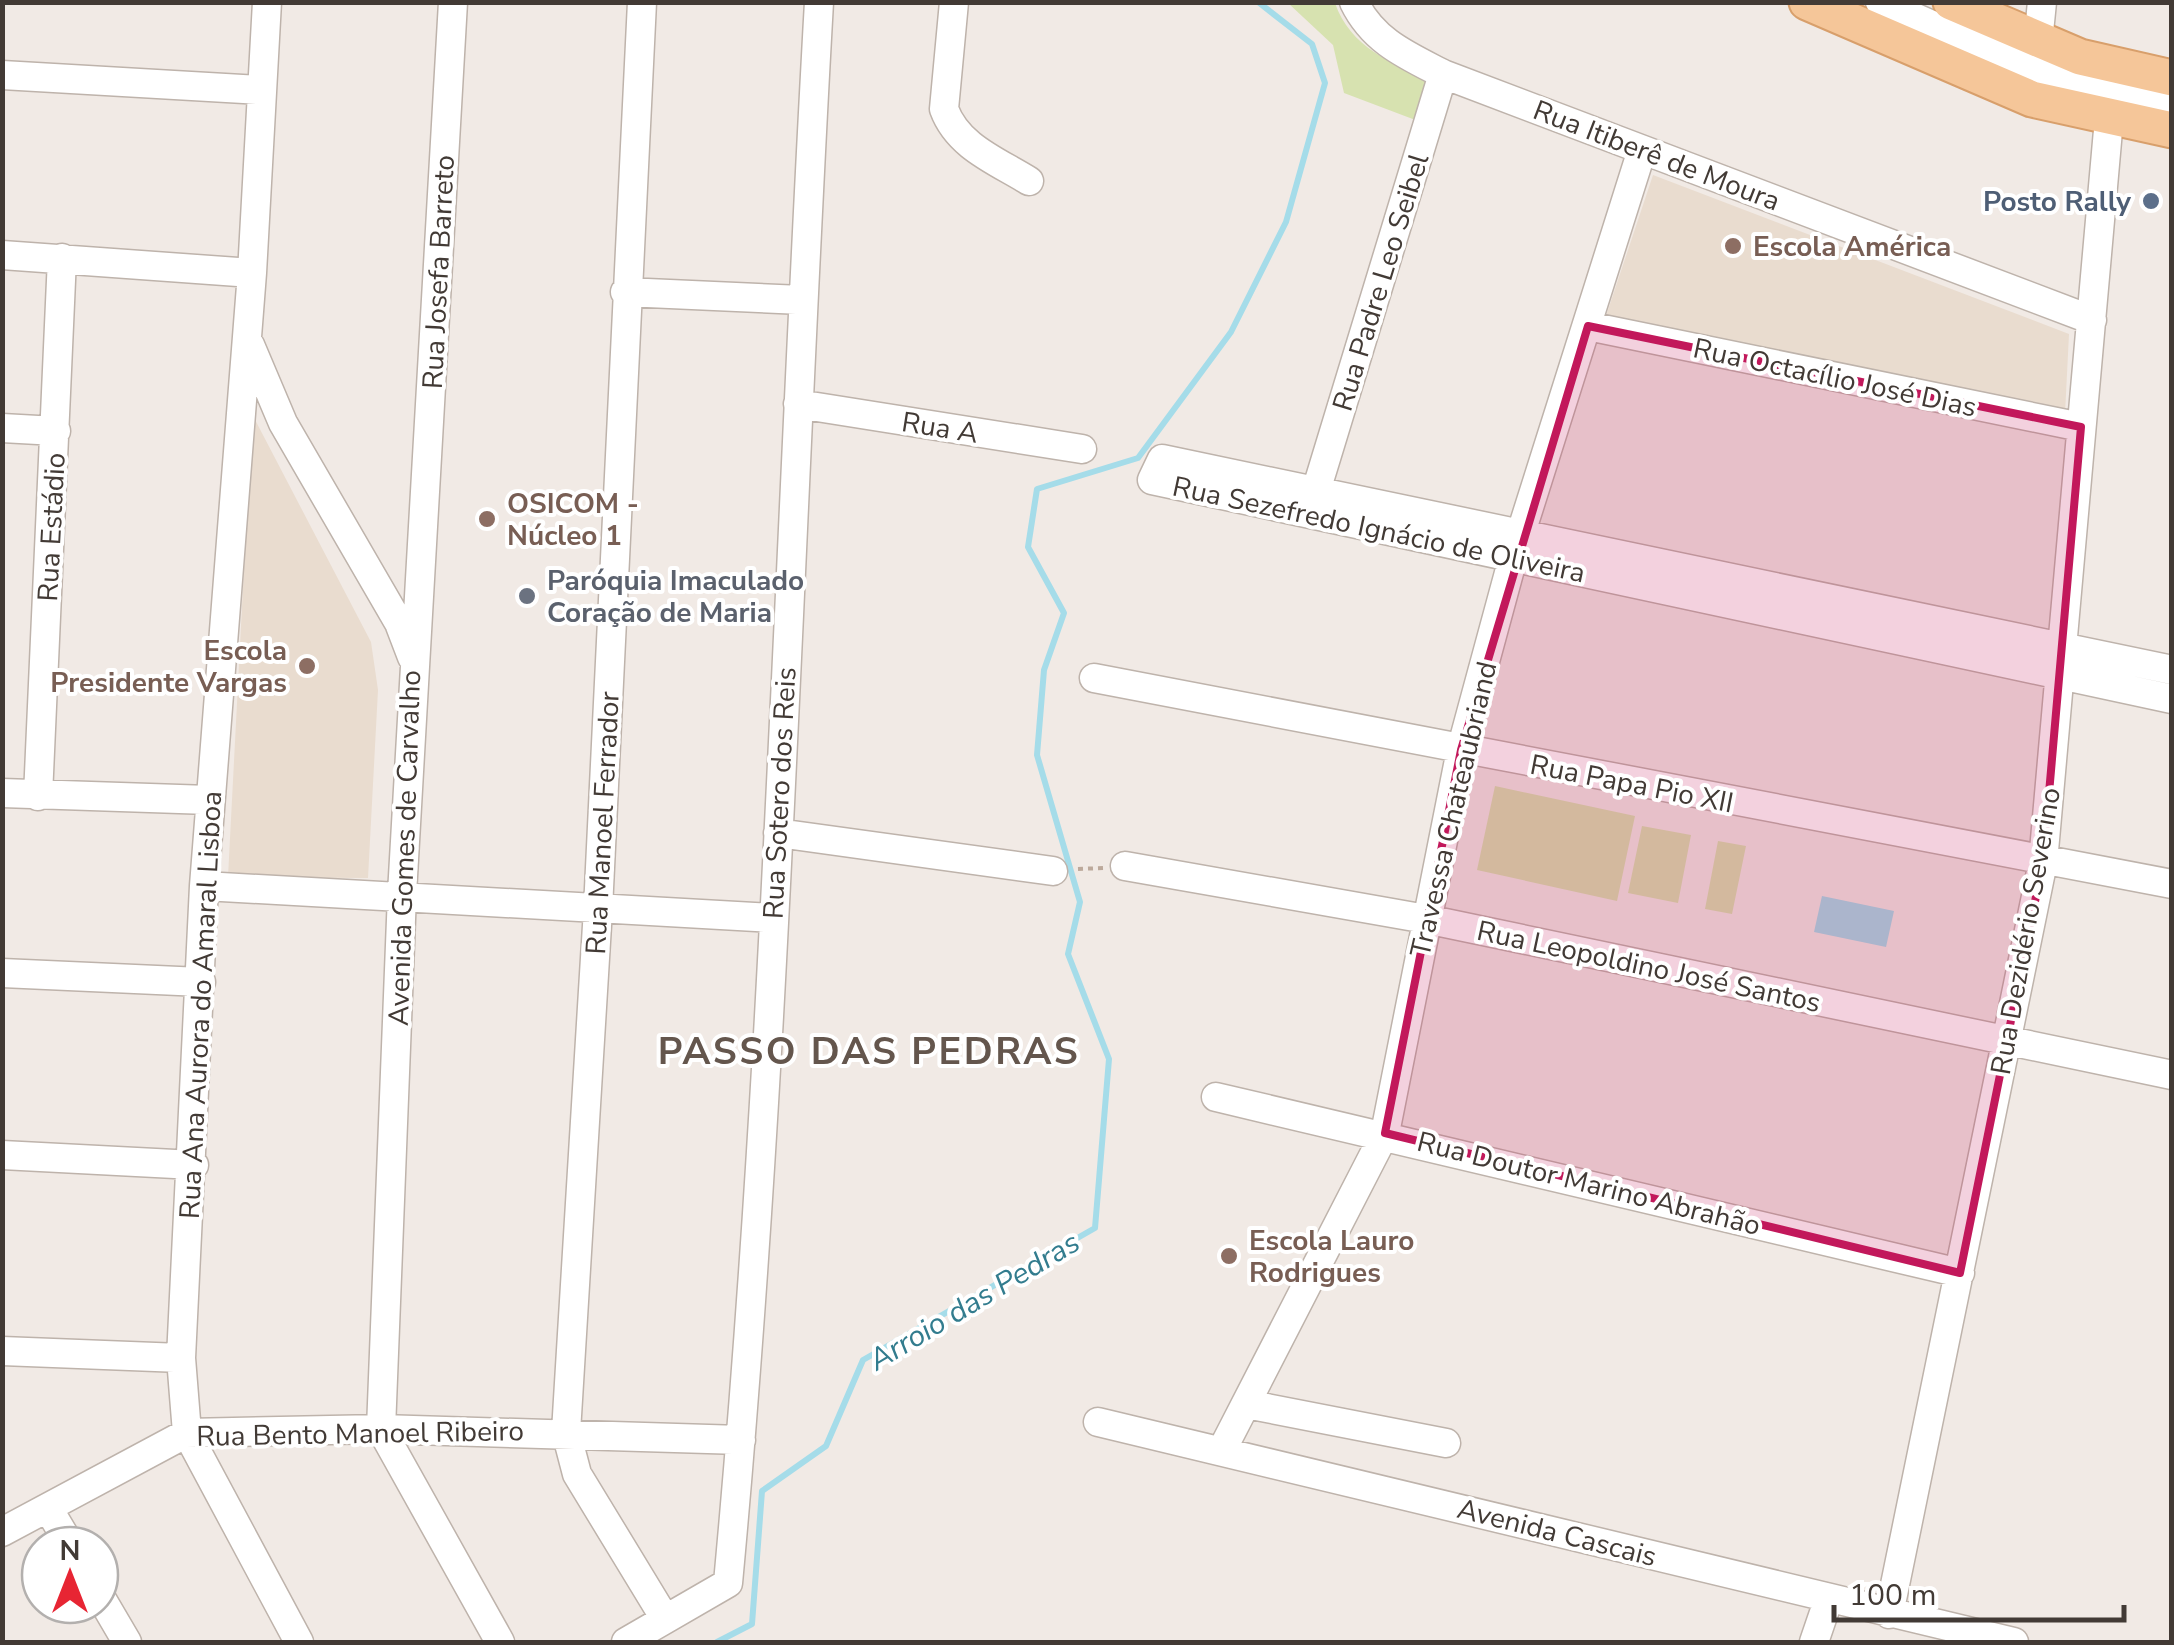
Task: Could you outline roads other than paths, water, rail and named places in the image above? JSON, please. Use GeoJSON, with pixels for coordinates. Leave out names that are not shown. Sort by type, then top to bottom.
{"type":"FeatureCollection","features":[{"type":"Feature","properties":{"kind":"main road"},"geometry":{"type":"LineString","coordinates":[[1808,2],[2032,99],[2109,120],[2172,130]]}},
{"type":"Feature","properties":{"kind":"main road"},"geometry":{"type":"LineString","coordinates":[[1951,2],[2038,42],[2123,68],[2172,78]]}},
{"type":"Feature","properties":{"kind":"street","name":"Avenida Gomes de Carvalho"},"geometry":{"type":"LineString","coordinates":[[267,2],[248,339],[283,423],[371,574],[414,663],[380,1429]]}},
{"type":"Feature","properties":{"kind":"street","name":"Rua Josefa Barreto"},"geometry":{"type":"LineString","coordinates":[[414,663],[454,2]]}},
{"type":"Feature","properties":{"kind":"street","name":"Rua Manoel Ferrador"},"geometry":{"type":"LineString","coordinates":[[642,2],[598,909],[566,1432],[577,1474],[664,1617]]}},
{"type":"Feature","properties":{"kind":"street","name":"Rua Sotero dos Reis"},"geometry":{"type":"LineString","coordinates":[[664,1617],[728,1583],[742,1440],[778,833],[820,2]]}},
{"type":"Feature","properties":{"kind":"street"},"geometry":{"type":"LineString","coordinates":[[954,2],[944,110],[950,125],[960,139],[1029,181]]}},
{"type":"Feature","properties":{"kind":"street","name":"Rua Itiberê de Moura"},"geometry":{"type":"LineString","coordinates":[[1354,2],[1373,32],[1392,48],[1443,74],[2092,320]]}},
{"type":"Feature","properties":{"kind":"street"},"geometry":{"type":"LineString","coordinates":[[1880,2],[2047,76],[2116,96],[2172,105]]}},
{"type":"Feature","properties":{"kind":"street"},"geometry":{"type":"LineString","coordinates":[[2038,42],[2042,2]]}},
{"type":"Feature","properties":{"kind":"street","name":"Rua Padre Leo Seibel"},"geometry":{"type":"LineString","coordinates":[[1316,491],[1443,74]]}},
{"type":"Feature","properties":{"kind":"street"},"geometry":{"type":"LineString","coordinates":[[2,75],[262,90]]}},
{"type":"Feature","properties":{"kind":"street","name":"Rua Dezidério Severino"},"geometry":{"type":"LineString","coordinates":[[1889,1614],[2043,862],[2109,120]]}},
{"type":"Feature","properties":{"kind":"street","name":"Travessa Chateaubriand"},"geometry":{"type":"LineString","coordinates":[[1222,1450],[1385,1133],[1460,750],[1517,548],[1642,150]]}},
{"type":"Feature","properties":{"kind":"street"},"geometry":{"type":"LineString","coordinates":[[2,255],[252,273]]}},
{"type":"Feature","properties":{"kind":"street","name":"Rua Estádio"},"geometry":{"type":"LineString","coordinates":[[38,796],[62,258]]}},
{"type":"Feature","properties":{"kind":"street"},"geometry":{"type":"LineString","coordinates":[[625,292],[802,300]]}},
{"type":"Feature","properties":{"kind":"street","name":"Rua Octacílio José Dias"},"geometry":{"type":"LineString","coordinates":[[1588,326],[2082,428]]}},
{"type":"Feature","properties":{"kind":"street","name":"Rua Ana Aurora do Amaral Lisboa"},"geometry":{"type":"LineString","coordinates":[[248,339],[209,800],[194,1165],[181,1358],[186,1433],[299,1642]]}},
{"type":"Feature","properties":{"kind":"street","name":"Rua A"},"geometry":{"type":"LineString","coordinates":[[798,404],[1082,449]]}},
{"type":"Feature","properties":{"kind":"street"},"geometry":{"type":"LineString","coordinates":[[2,428],[56,431]]}},
{"type":"Feature","properties":{"kind":"street","name":"Rua Sezefredo Ignácio de Oliveira"},"geometry":{"type":"LineString","coordinates":[[1517,548],[1316,491],[1162,458],[1151,478],[1517,548],[2063,663],[2172,699]]}},
{"type":"Feature","properties":{"kind":"street"},"geometry":{"type":"LineString","coordinates":[[371,574],[398,567],[422,542]]}},
{"type":"Feature","properties":{"kind":"street","name":"Rua Sezefredo Ignácio de Oliveira"},"geometry":{"type":"LineString","coordinates":[[2063,663],[2172,670]]}},
{"type":"Feature","properties":{"kind":"street","name":"Rua Papa Pio XII"},"geometry":{"type":"LineString","coordinates":[[1094,678],[2172,884]]}},
{"type":"Feature","properties":{"kind":"street"},"geometry":{"type":"LineString","coordinates":[[2,793],[209,800]]}},
{"type":"Feature","properties":{"kind":"street"},"geometry":{"type":"LineString","coordinates":[[778,833],[1053,871]]}},
{"type":"Feature","properties":{"kind":"street","name":"Rua Leopoldino José Santos"},"geometry":{"type":"LineString","coordinates":[[1125,866],[1426,920],[2172,1075]]}},
{"type":"Feature","properties":{"kind":"street"},"geometry":{"type":"LineString","coordinates":[[204,886],[402,894],[773,918]]}},
{"type":"Feature","properties":{"kind":"street"},"geometry":{"type":"LineString","coordinates":[[2,973],[201,982]]}},
{"type":"Feature","properties":{"kind":"street","name":"Rua Doutor Marino Abrahão"},"geometry":{"type":"LineString","coordinates":[[1216,1097],[1385,1133],[1960,1273]]}},
{"type":"Feature","properties":{"kind":"street"},"geometry":{"type":"LineString","coordinates":[[2,1155],[194,1165]]}},
{"type":"Feature","properties":{"kind":"street"},"geometry":{"type":"LineString","coordinates":[[2,1350],[181,1358]]}},
{"type":"Feature","properties":{"kind":"street"},"geometry":{"type":"LineString","coordinates":[[1246,1404],[1446,1444]]}},
{"type":"Feature","properties":{"kind":"street","name":"Avenida Cascais"},"geometry":{"type":"LineString","coordinates":[[1098,1422],[2014,1642]]}},
{"type":"Feature","properties":{"kind":"street"},"geometry":{"type":"LineString","coordinates":[[380,1429],[500,1642]]}},
{"type":"Feature","properties":{"kind":"street","name":"Rua Bento Manoel Ribeiro"},"geometry":{"type":"LineString","coordinates":[[2,1532],[186,1433],[380,1429],[742,1440]]}},
{"type":"Feature","properties":{"kind":"street"},"geometry":{"type":"LineString","coordinates":[[48,1508],[58,1525]]}},
{"type":"Feature","properties":{"kind":"street"},"geometry":{"type":"LineString","coordinates":[[1814,1642],[1829,1598]]}},
{"type":"Feature","properties":{"kind":"street"},"geometry":{"type":"LineString","coordinates":[[626,1642],[664,1617]]}},
{"type":"Feature","properties":{"kind":"water"},"geometry":{"type":"Polygon","coordinates":[[[1822,896],[1894,911],[1886,947],[1814,932],[1822,896]]]}},
{"type":"Feature","properties":{"kind":"waterway","name":"Arroio das Pedras"},"geometry":{"type":"LineString","coordinates":[[717,1642],[752,1624],[762,1491],[826,1446],[863,1360],[1095,1228],[1109,1059],[1068,954],[1080,902],[1037,755],[1044,670],[1064,613],[1028,547],[1037,489],[1138,458],[1231,332],[1286,222],[1325,83],[1312,44],[1258,2]]}},
{"type":"Feature","properties":{"kind":"place","name":"Posto Rally"},"geometry":{"type":"Point","coordinates":[2151,201]}},
{"type":"Feature","properties":{"kind":"place","name":"Escola América"},"geometry":{"type":"Point","coordinates":[1733,246]}},
{"type":"Feature","properties":{"kind":"place","name":"OSICOM - Núcleo 1"},"geometry":{"type":"Point","coordinates":[487,519]}},
{"type":"Feature","properties":{"kind":"place","name":"Paróquia Imaculado Coração de Maria"},"geometry":{"type":"Point","coordinates":[527,596]}},
{"type":"Feature","properties":{"kind":"place","name":"Escola Presidente Vargas"},"geometry":{"type":"Point","coordinates":[307,666]}},
{"type":"Feature","properties":{"kind":"place","name":"Escola Lauro Rodrigues"},"geometry":{"type":"Point","coordinates":[1229,1256]}},
{"type":"Feature","properties":{"kind":"district","name":"PASSO DAS PEDRAS"},"geometry":{"type":"Point","coordinates":[869,1051]}}]}
